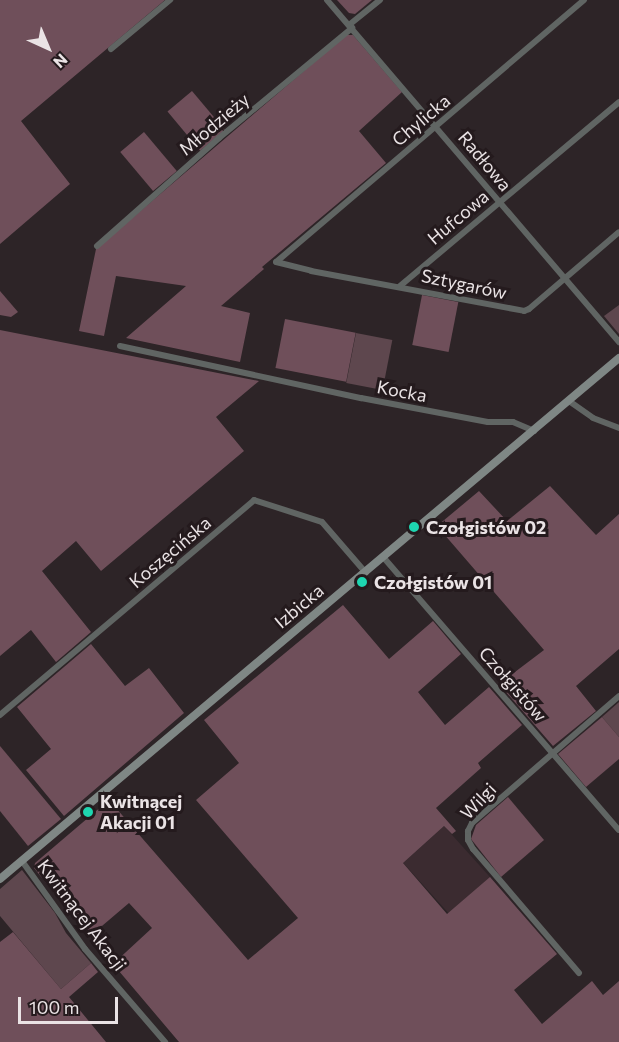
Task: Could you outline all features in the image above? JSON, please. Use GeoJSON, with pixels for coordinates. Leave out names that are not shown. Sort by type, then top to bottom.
{"type":"FeatureCollection","features":[{"type":"Feature","properties":{"kind":"street"},"geometry":{"type":"LineString","coordinates":[[111,49],[170,0]]}},
{"type":"Feature","properties":{"kind":"street","name":"Radłowa"},"geometry":{"type":"LineString","coordinates":[[327,0],[619,342]]}},
{"type":"Feature","properties":{"kind":"street","name":"Młodzieży"},"geometry":{"type":"LineString","coordinates":[[98,246],[380,0]]}},
{"type":"Feature","properties":{"kind":"street","name":"Chylicka"},"geometry":{"type":"LineString","coordinates":[[276,262],[584,0]]}},
{"type":"Feature","properties":{"kind":"street","name":"Hufcowa"},"geometry":{"type":"LineString","coordinates":[[400,286],[619,102]]}},
{"type":"Feature","properties":{"kind":"street","name":"Sztygarów"},"geometry":{"type":"LineString","coordinates":[[276,262],[524,311],[530,309],[619,232]]}},
{"type":"Feature","properties":{"kind":"street","name":"Kocka"},"geometry":{"type":"LineString","coordinates":[[120,346],[488,422],[513,422],[534,431]]}},
{"type":"Feature","properties":{"kind":"street","name":"Izbicka"},"geometry":{"type":"LineString","coordinates":[[0,879],[619,358]]}},
{"type":"Feature","properties":{"kind":"street"},"geometry":{"type":"LineString","coordinates":[[569,401],[593,418],[619,428]]}},
{"type":"Feature","properties":{"kind":"street","name":"Koszęcińska"},"geometry":{"type":"LineString","coordinates":[[0,715],[254,500],[322,522],[366,573]]}},
{"type":"Feature","properties":{"kind":"street","name":"Czołgistów"},"geometry":{"type":"LineString","coordinates":[[384,558],[619,830]]}},
{"type":"Feature","properties":{"kind":"street","name":"Wilgi"},"geometry":{"type":"LineString","coordinates":[[579,973],[473,849],[468,840],[472,824],[619,696]]}},
{"type":"Feature","properties":{"kind":"street","name":"Kwitnącej Akacji"},"geometry":{"type":"LineString","coordinates":[[22,861],[85,949],[165,1042]]}},
{"type":"Feature","properties":{"kind":"shaded area"},"geometry":{"type":"Polygon","coordinates":[[[0,0],[165,0],[21,121],[70,184],[0,244],[0,0]]]}},
{"type":"Feature","properties":{"kind":"shaded area"},"geometry":{"type":"Polygon","coordinates":[[[337,0],[372,0],[355,14],[349,13],[337,0]]]}},
{"type":"Feature","properties":{"kind":"shaded area"},"geometry":{"type":"Polygon","coordinates":[[[346,35],[353,35],[402,92],[359,131],[386,163],[262,267],[264,269],[221,306],[250,313],[240,362],[126,338],[186,286],[116,276],[104,336],[79,331],[96,249],[346,35]]]}},
{"type":"Feature","properties":{"kind":"shaded area"},"geometry":{"type":"Polygon","coordinates":[[[192,91],[225,130],[200,151],[167,112],[192,91]]]}},
{"type":"Feature","properties":{"kind":"shaded area"},"geometry":{"type":"Polygon","coordinates":[[[144,132],[177,171],[153,191],[120,152],[144,132]]]}},
{"type":"Feature","properties":{"kind":"shaded area"},"geometry":{"type":"Polygon","coordinates":[[[0,291],[18,312],[11,317],[0,315],[0,291]]]}},
{"type":"Feature","properties":{"kind":"shaded area"},"geometry":{"type":"Polygon","coordinates":[[[422,295],[458,302],[449,352],[412,345],[422,295]]]}},
{"type":"Feature","properties":{"kind":"shaded area"},"geometry":{"type":"Polygon","coordinates":[[[619,305],[619,334],[604,316],[619,305]]]}},
{"type":"Feature","properties":{"kind":"shaded area"},"geometry":{"type":"Polygon","coordinates":[[[285,319],[356,333],[346,382],[275,368],[285,319]]]}},
{"type":"Feature","properties":{"kind":"shaded area"},"geometry":{"type":"Polygon","coordinates":[[[0,330],[259,381],[216,417],[244,451],[101,571],[76,541],[42,571],[91,632],[56,662],[31,630],[0,656],[0,330]]]}},
{"type":"Feature","properties":{"kind":"shaded area"},"geometry":{"type":"Polygon","coordinates":[[[356,333],[392,340],[383,390],[346,383],[356,333]]]}},
{"type":"Feature","properties":{"kind":"shaded area"},"geometry":{"type":"Polygon","coordinates":[[[550,486],[596,535],[619,514],[619,649],[576,686],[596,711],[553,746],[499,684],[544,650],[437,526],[479,491],[507,521],[550,486]]]}},
{"type":"Feature","properties":{"kind":"shaded area"},"geometry":{"type":"Polygon","coordinates":[[[343,605],[389,659],[433,621],[461,654],[418,692],[445,725],[489,687],[522,725],[478,763],[481,768],[436,808],[456,831],[452,834],[444,826],[403,863],[447,914],[490,877],[557,954],[514,990],[542,1024],[592,981],[603,995],[619,981],[619,1042],[179,1042],[113,964],[152,928],[129,903],[89,937],[34,868],[35,863],[109,800],[248,960],[298,918],[196,800],[239,763],[204,720],[343,605]]]}},
{"type":"Feature","properties":{"kind":"shaded area"},"geometry":{"type":"Polygon","coordinates":[[[91,644],[125,686],[149,668],[184,713],[64,816],[26,770],[51,749],[17,707],[91,644]]]}},
{"type":"Feature","properties":{"kind":"shaded area"},"geometry":{"type":"Polygon","coordinates":[[[619,702],[619,737],[602,717],[619,702]]]}},
{"type":"Feature","properties":{"kind":"shaded area"},"geometry":{"type":"Polygon","coordinates":[[[602,717],[619,737],[619,759],[586,787],[558,754],[602,717]]]}},
{"type":"Feature","properties":{"kind":"shaded area"},"geometry":{"type":"Polygon","coordinates":[[[0,746],[61,819],[28,846],[0,811],[0,746]]]}},
{"type":"Feature","properties":{"kind":"shaded area"},"geometry":{"type":"Polygon","coordinates":[[[508,797],[544,840],[501,877],[471,839],[476,825],[508,797]]]}},
{"type":"Feature","properties":{"kind":"shaded area"},"geometry":{"type":"Polygon","coordinates":[[[444,826],[490,877],[449,914],[403,863],[444,826]]]}},
{"type":"Feature","properties":{"kind":"shaded area"},"geometry":{"type":"Polygon","coordinates":[[[22,870],[55,913],[66,933],[91,963],[61,989],[0,916],[0,889],[22,870]]]}},
{"type":"Feature","properties":{"kind":"shaded area"},"geometry":{"type":"Polygon","coordinates":[[[13,932],[61,989],[91,963],[98,972],[69,997],[106,1042],[0,1042],[0,942],[13,932]]]}},
{"type":"Feature","properties":{"kind":"place","name":"Czołgistów 02"},"geometry":{"type":"Point","coordinates":[414,527]}},
{"type":"Feature","properties":{"kind":"place","name":"Czołgistów 01"},"geometry":{"type":"Point","coordinates":[362,582]}},
{"type":"Feature","properties":{"kind":"place","name":"Kwitnącej Akacji 01"},"geometry":{"type":"Point","coordinates":[88,812]}}]}
